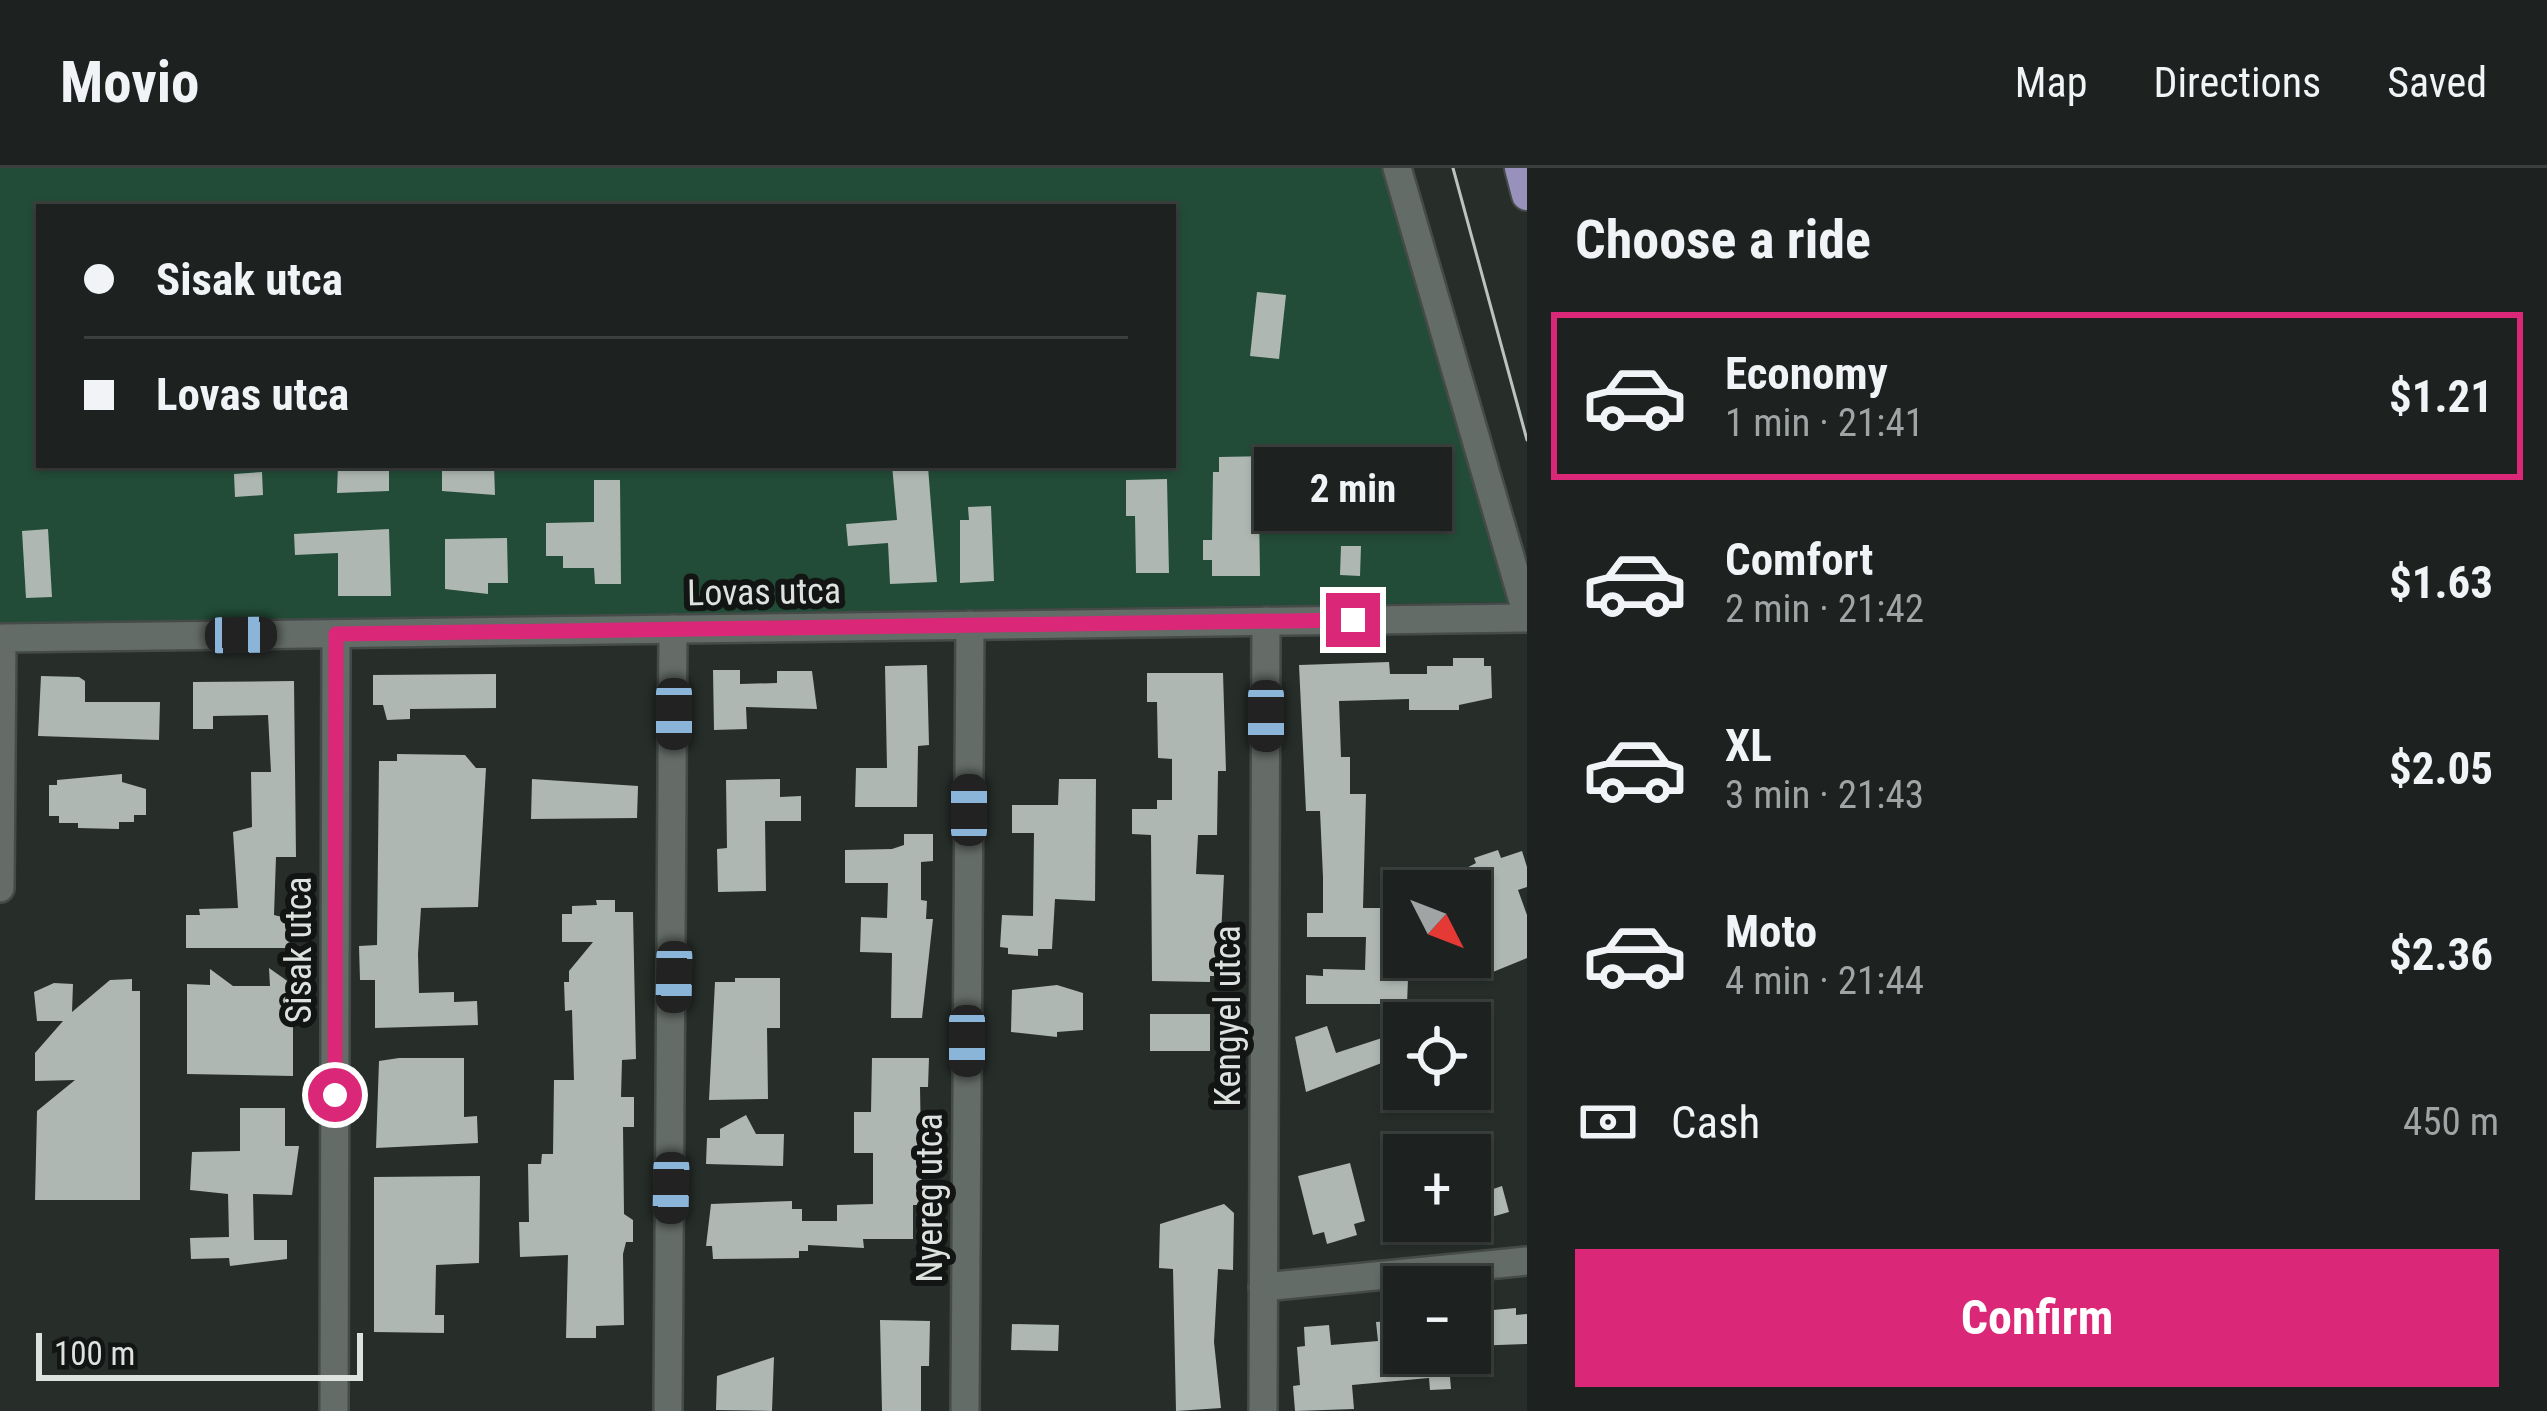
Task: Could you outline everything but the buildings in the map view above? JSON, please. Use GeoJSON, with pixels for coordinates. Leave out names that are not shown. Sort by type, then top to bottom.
{"type":"FeatureCollection","features":[{"type":"Feature","properties":{"kind":"main road"},"geometry":{"type":"LineString","coordinates":[[1520,168],[1527,193]]}},
{"type":"Feature","properties":{"kind":"street"},"geometry":{"type":"LineString","coordinates":[[1397,168],[1527,616]]}},
{"type":"Feature","properties":{"kind":"street","name":"Lovas utca"},"geometry":{"type":"LineString","coordinates":[[2,638],[1527,616]]}},
{"type":"Feature","properties":{"kind":"street","name":"Kengyel utca"},"geometry":{"type":"LineString","coordinates":[[1263,1411],[1266,621]]}},
{"type":"Feature","properties":{"kind":"street","name":"Nyereg utca"},"geometry":{"type":"LineString","coordinates":[[965,1411],[970,625]]}},
{"type":"Feature","properties":{"kind":"street"},"geometry":{"type":"LineString","coordinates":[[668,1411],[673,629]]}},
{"type":"Feature","properties":{"kind":"street","name":"Sisak utca"},"geometry":{"type":"LineString","coordinates":[[334,1411],[336,634]]}},
{"type":"Feature","properties":{"kind":"street"},"geometry":{"type":"LineString","coordinates":[[0,888],[2,638]]}},
{"type":"Feature","properties":{"kind":"street"},"geometry":{"type":"LineString","coordinates":[[1263,1287],[1527,1261]]}},
{"type":"Feature","properties":{"kind":"green space"},"geometry":{"type":"Polygon","coordinates":[[[0,168],[1385,168],[1514,602],[0,623],[0,168]]]}},
{"type":"Feature","properties":{"kind":"tram line"},"geometry":{"type":"LineString","coordinates":[[1453,168],[1527,440]]}},
{"type":"Feature","properties":{"kind":"route"},"geometry":{"type":"LineString","coordinates":[[335,1095],[336,634],[1353,620]]}}]}
